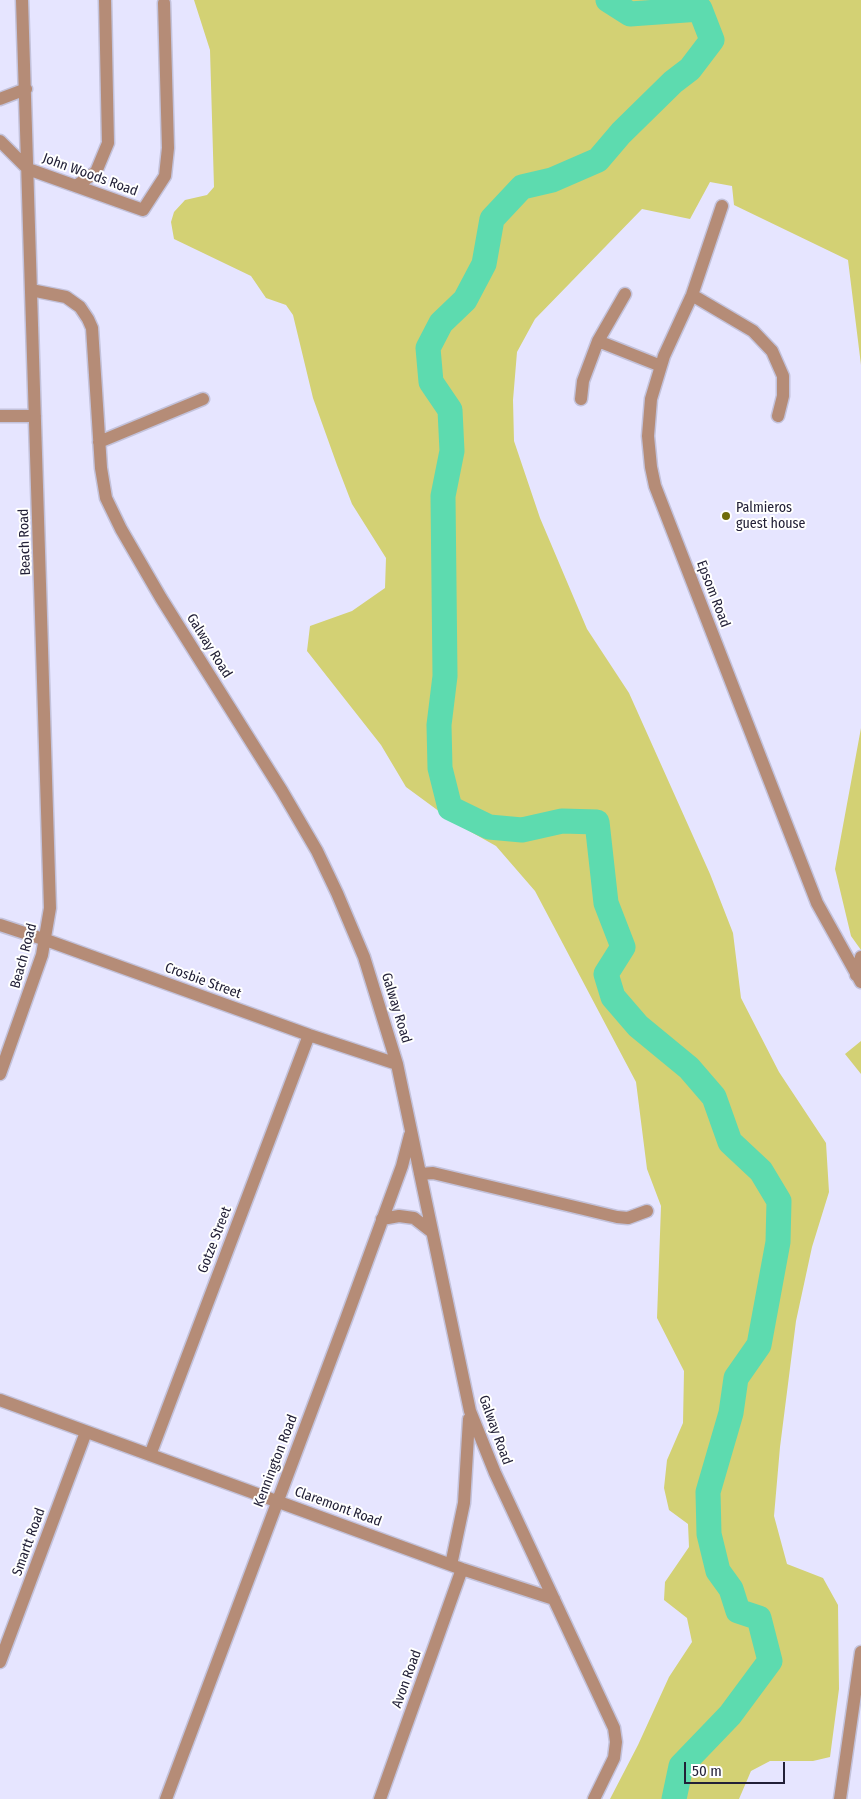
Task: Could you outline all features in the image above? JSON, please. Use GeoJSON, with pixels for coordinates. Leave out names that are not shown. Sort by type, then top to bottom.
{"type":"FeatureCollection","features":[{"type":"Feature","properties":{"kind":"street","name":"Beach Road"},"geometry":{"type":"LineString","coordinates":[[0,1074],[29,997],[46,940],[50,908],[22,0]]}},
{"type":"Feature","properties":{"kind":"street"},"geometry":{"type":"LineString","coordinates":[[76,186],[96,172],[108,143],[105,0]]}},
{"type":"Feature","properties":{"kind":"street","name":"John Woods Road"},"geometry":{"type":"LineString","coordinates":[[28,169],[143,210],[164,176],[168,148],[164,3]]}},
{"type":"Feature","properties":{"kind":"street"},"geometry":{"type":"LineString","coordinates":[[0,99],[26,90]]}},
{"type":"Feature","properties":{"kind":"street"},"geometry":{"type":"LineString","coordinates":[[0,141],[28,169]]}},
{"type":"Feature","properties":{"kind":"street","name":"Epsom Road"},"geometry":{"type":"LineString","coordinates":[[722,206],[692,295],[661,366],[648,415],[649,452],[655,486],[817,903],[859,978]]}},
{"type":"Feature","properties":{"kind":"street","name":"Galway Road"},"geometry":{"type":"LineString","coordinates":[[31,290],[66,297],[80,307],[88,319],[92,328],[99,442],[106,498],[121,529],[282,791],[328,873],[364,957],[397,1064],[470,1411],[495,1473],[616,1735],[614,1758],[594,1799]]}},
{"type":"Feature","properties":{"kind":"street"},"geometry":{"type":"LineString","coordinates":[[581,399],[583,381],[598,342],[625,294]]}},
{"type":"Feature","properties":{"kind":"street"},"geometry":{"type":"LineString","coordinates":[[692,295],[754,330],[772,351],[783,376],[783,396],[778,416]]}},
{"type":"Feature","properties":{"kind":"street"},"geometry":{"type":"LineString","coordinates":[[598,342],[661,366]]}},
{"type":"Feature","properties":{"kind":"street"},"geometry":{"type":"LineString","coordinates":[[99,442],[202,399]]}},
{"type":"Feature","properties":{"kind":"street"},"geometry":{"type":"LineString","coordinates":[[0,416],[35,416]]}},
{"type":"Feature","properties":{"kind":"street","name":"Crosbie Street"},"geometry":{"type":"LineString","coordinates":[[0,925],[397,1064]]}},
{"type":"Feature","properties":{"kind":"street"},"geometry":{"type":"LineString","coordinates":[[859,978],[861,957]]}},
{"type":"Feature","properties":{"kind":"street","name":"Gotze Street"},"geometry":{"type":"LineString","coordinates":[[150,1455],[310,1035]]}},
{"type":"Feature","properties":{"kind":"street","name":"Kennington Road"},"geometry":{"type":"LineString","coordinates":[[166,1799],[402,1166],[411,1132]]}},
{"type":"Feature","properties":{"kind":"street"},"geometry":{"type":"LineString","coordinates":[[420,1174],[433,1173],[617,1217],[628,1218],[647,1211]]}},
{"type":"Feature","properties":{"kind":"street"},"geometry":{"type":"LineString","coordinates":[[382,1219],[399,1216],[414,1218],[432,1232]]}},
{"type":"Feature","properties":{"kind":"street","name":"Claremont Road"},"geometry":{"type":"LineString","coordinates":[[0,1400],[456,1567],[554,1599]]}},
{"type":"Feature","properties":{"kind":"street","name":"Avon Road"},"geometry":{"type":"LineString","coordinates":[[380,1799],[456,1567],[464,1503],[470,1411]]}},
{"type":"Feature","properties":{"kind":"street","name":"Smartt Road"},"geometry":{"type":"LineString","coordinates":[[0,1662],[86,1432]]}},
{"type":"Feature","properties":{"kind":"street"},"geometry":{"type":"LineString","coordinates":[[840,1799],[861,1652]]}},
{"type":"Feature","properties":{"kind":"shaded area"},"geometry":{"type":"Polygon","coordinates":[[[194,0],[861,0],[861,365],[848,260],[734,205],[732,186],[710,182],[690,219],[642,209],[535,319],[517,352],[513,400],[514,441],[540,518],[587,629],[629,693],[710,874],[733,933],[741,998],[779,1072],[826,1143],[829,1192],[812,1247],[796,1321],[780,1447],[774,1516],[787,1564],[823,1578],[838,1605],[839,1689],[830,1757],[813,1761],[770,1761],[751,1771],[739,1799],[610,1799],[638,1745],[669,1677],[692,1642],[687,1618],[664,1600],[665,1582],[689,1547],[688,1524],[669,1510],[664,1488],[667,1460],[683,1423],[684,1371],[657,1318],[661,1206],[647,1169],[636,1082],[535,891],[496,846],[455,823],[406,787],[381,745],[307,651],[310,626],[352,611],[385,588],[386,558],[352,504],[337,465],[313,398],[293,315],[286,305],[266,298],[251,276],[174,239],[171,222],[174,212],[185,200],[207,195],[214,187],[210,50],[194,0]]]}},
{"type":"Feature","properties":{"kind":"shaded area"},"geometry":{"type":"Polygon","coordinates":[[[861,728],[861,950],[851,936],[835,869],[861,728]]]}},
{"type":"Feature","properties":{"kind":"shaded area"},"geometry":{"type":"Polygon","coordinates":[[[861,1041],[861,1074],[845,1054],[861,1041]]]}},
{"type":"Feature","properties":{"kind":"waterway"},"geometry":{"type":"LineString","coordinates":[[608,0],[630,14],[700,9],[712,40],[690,69],[673,82],[621,133],[598,160],[552,180],[522,187],[492,219],[484,264],[465,300],[441,323],[428,348],[431,382],[450,410],[452,451],[443,496],[445,676],[439,725],[440,768],[450,808],[489,827],[522,830],[562,821],[597,822],[606,903],[623,947],[606,974],[613,997],[638,1026],[689,1068],[714,1097],[730,1142],[761,1171],[779,1201],[778,1242],[759,1345],[736,1378],[731,1413],[708,1492],[709,1534],[718,1571],[731,1589],[738,1611],[759,1618],[770,1661],[730,1715],[681,1766],[674,1799]]}},
{"type":"Feature","properties":{"kind":"place","name":"Palmieros guest house"},"geometry":{"type":"Point","coordinates":[726,516]}}]}
